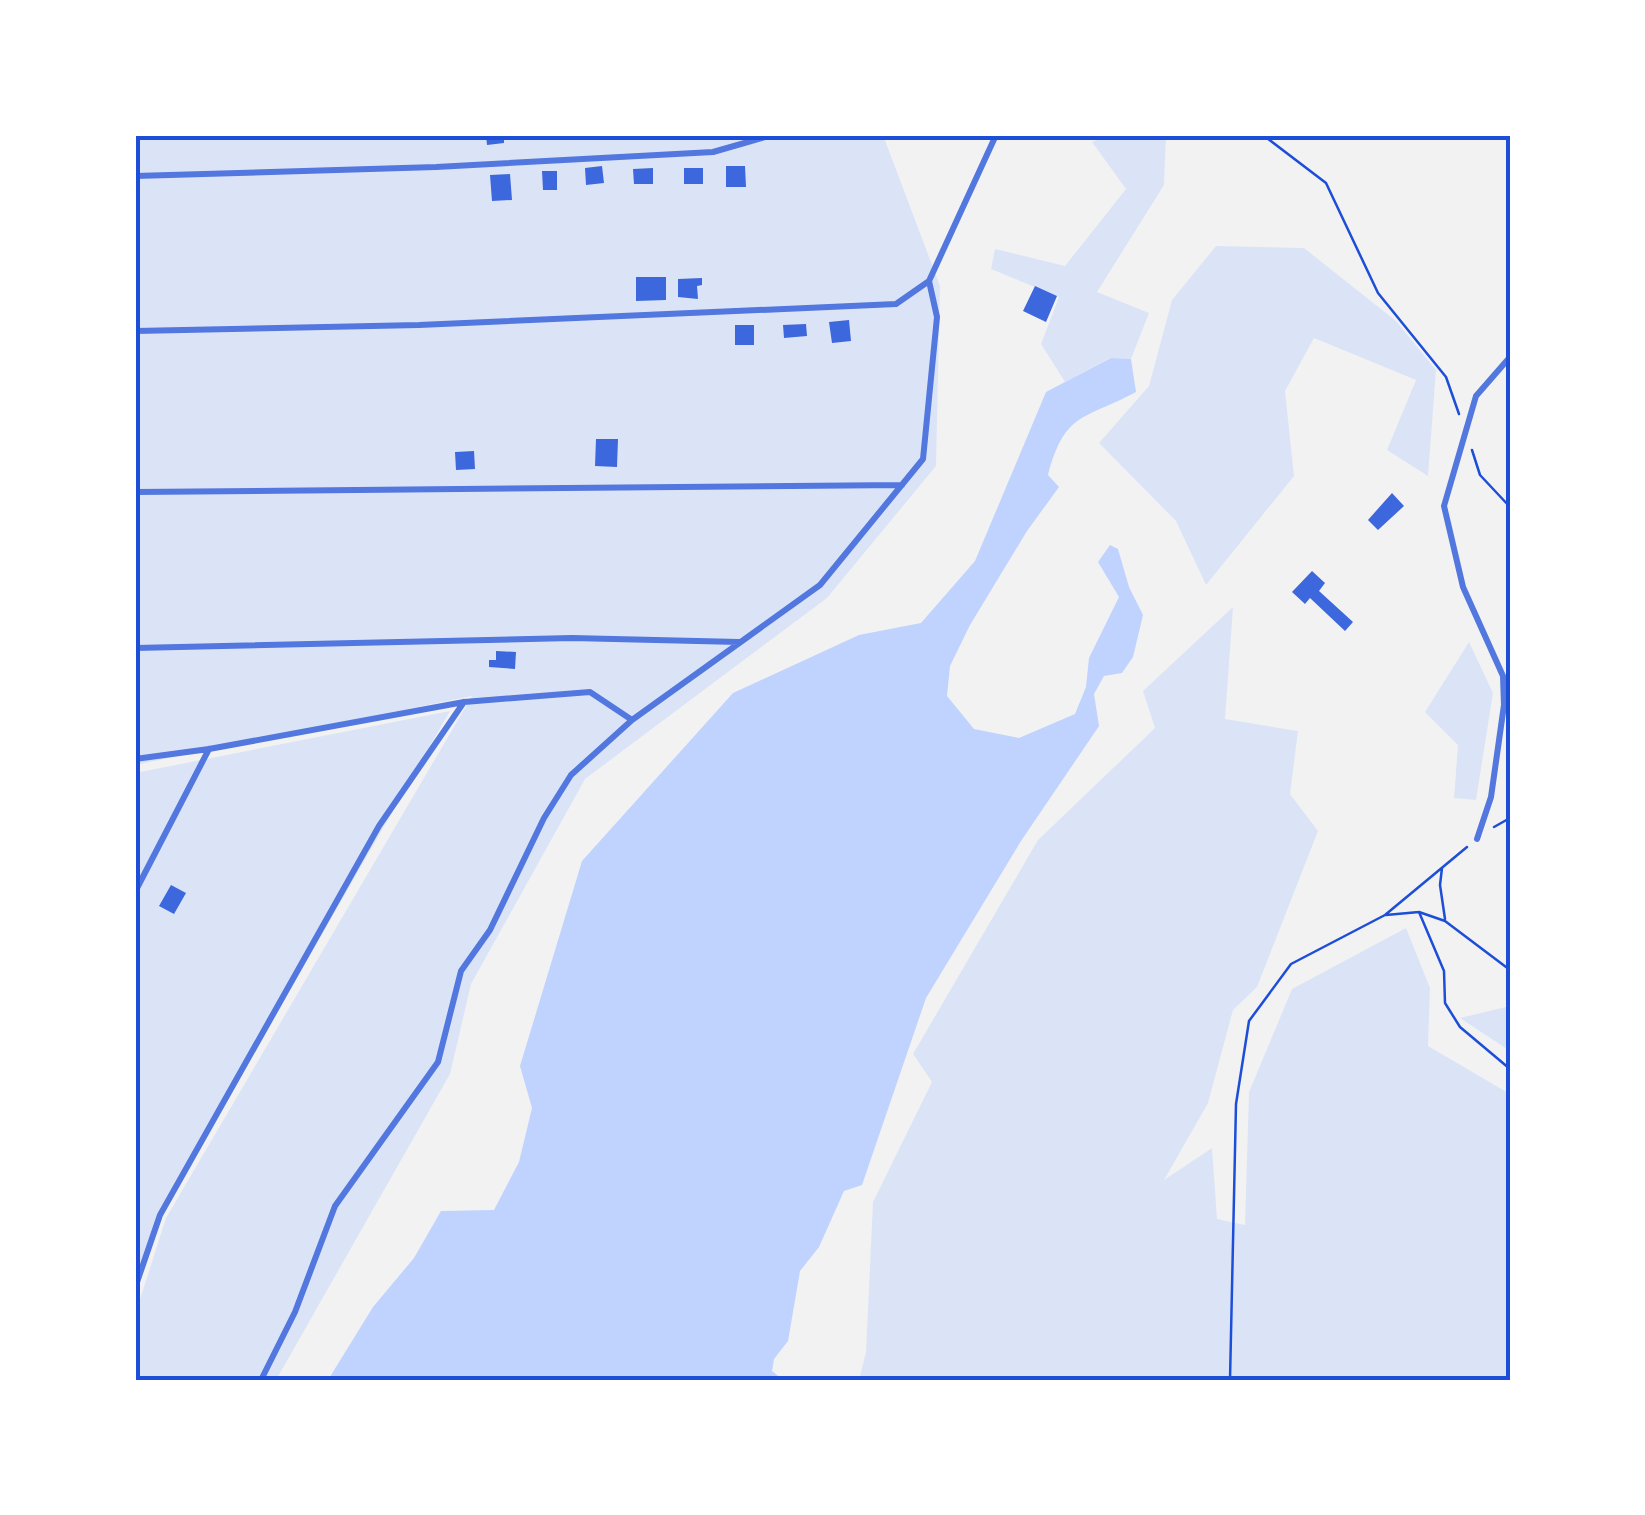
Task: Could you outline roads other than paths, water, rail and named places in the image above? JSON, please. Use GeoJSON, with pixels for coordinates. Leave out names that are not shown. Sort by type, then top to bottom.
{"type":"FeatureCollection","features":[{"type":"Feature","properties":{"kind":"street"},"geometry":{"type":"LineString","coordinates":[[135,176],[436,167],[713,152],[772,135]]}},
{"type":"Feature","properties":{"kind":"street"},"geometry":{"type":"LineString","coordinates":[[135,331],[420,325],[896,304],[930,281],[996,135]]}},
{"type":"Feature","properties":{"kind":"street"},"geometry":{"type":"LineString","coordinates":[[261,1380],[295,1312],[336,1206],[438,1062],[460,971],[490,930],[544,818],[571,775],[632,720],[820,585],[923,458],[937,318],[930,281]]}},
{"type":"Feature","properties":{"kind":"street"},"geometry":{"type":"LineString","coordinates":[[1478,839],[1491,797],[1504,705],[1503,676],[1464,586],[1444,506],[1476,396],[1510,358]]}},
{"type":"Feature","properties":{"kind":"street"},"geometry":{"type":"LineString","coordinates":[[135,492],[902,485]]}},
{"type":"Feature","properties":{"kind":"street"},"geometry":{"type":"LineString","coordinates":[[135,648],[572,638],[739,642]]}},
{"type":"Feature","properties":{"kind":"street"},"geometry":{"type":"LineString","coordinates":[[135,759],[464,702],[590,692],[632,720]]}},
{"type":"Feature","properties":{"kind":"street"},"geometry":{"type":"LineString","coordinates":[[135,1288],[160,1215],[379,826],[464,702]]}},
{"type":"Feature","properties":{"kind":"street"},"geometry":{"type":"LineString","coordinates":[[135,892],[209,749]]}},
{"type":"Feature","properties":{"kind":"water"},"geometry":{"type":"Polygon","coordinates":[[[1111,358],[1131,359],[1136,392],[1079,420],[1062,439],[1048,475],[1059,487],[1027,531],[970,625],[950,666],[947,696],[974,729],[1019,738],[1075,714],[1086,687],[1089,658],[1119,597],[1098,562],[1110,545],[1118,549],[1129,587],[1143,615],[1133,657],[1122,673],[1104,676],[1094,694],[1099,726],[1021,841],[926,998],[862,1185],[844,1191],[819,1247],[800,1271],[788,1341],[774,1359],[772,1371],[783,1380],[328,1380],[373,1307],[414,1258],[441,1211],[494,1210],[519,1162],[532,1108],[520,1066],[582,861],[733,693],[859,635],[921,623],[975,561],[1046,392],[1111,358]]]}}]}
